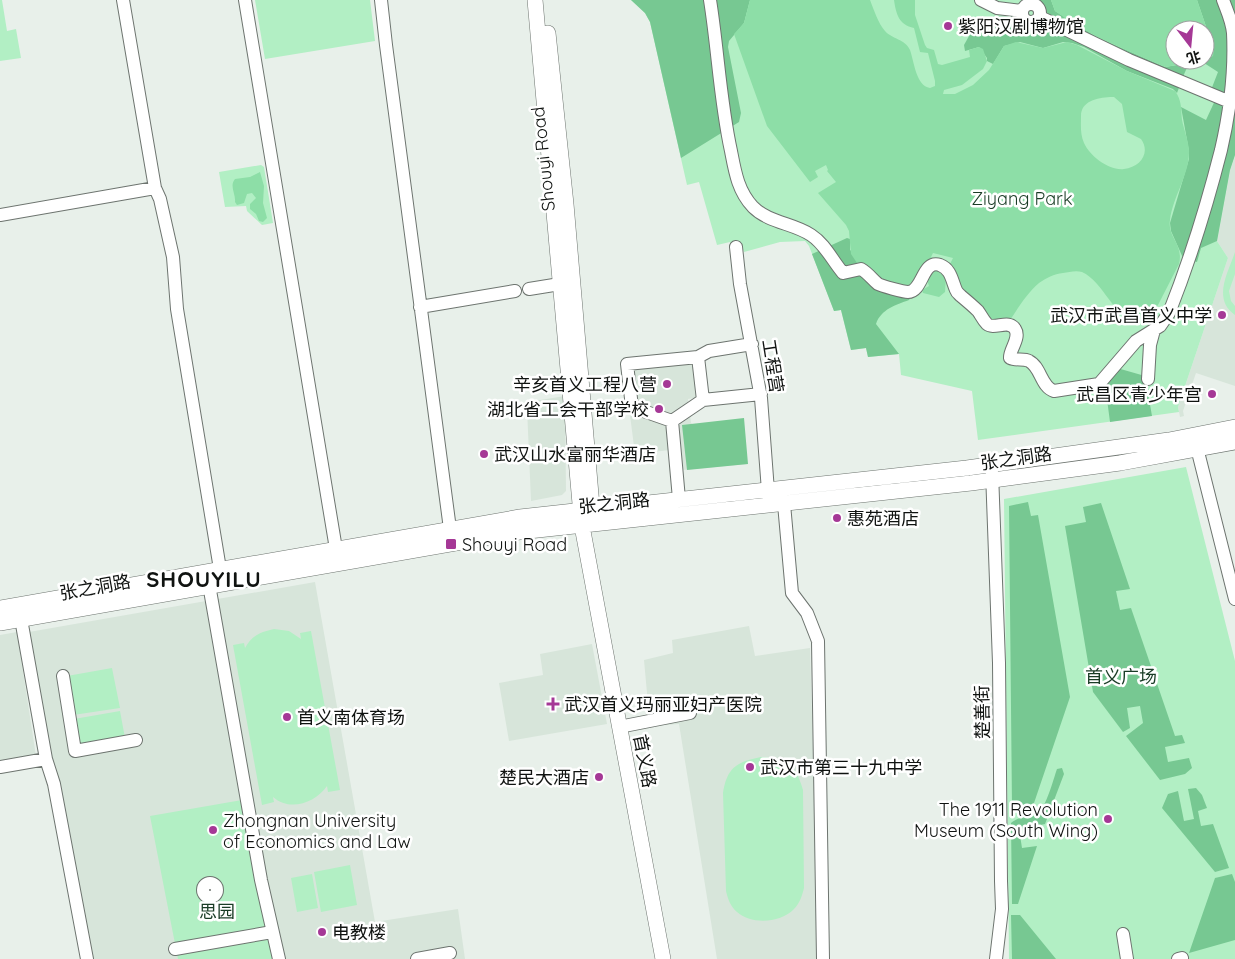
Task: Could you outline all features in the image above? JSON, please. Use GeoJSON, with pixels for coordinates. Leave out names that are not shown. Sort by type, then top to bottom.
{"type":"FeatureCollection","features":[{"type":"Feature","properties":{"kind":"main road","name":"Shouyi Road"},"geometry":{"type":"LineString","coordinates":[[535,0],[560,282],[586,509]]}},
{"type":"Feature","properties":{"kind":"main road","name":"Shouyi Road"},"geometry":{"type":"LineString","coordinates":[[546,0],[566,204],[586,509]]}},
{"type":"Feature","properties":{"kind":"main road","name":"张之洞路"},"geometry":{"type":"LineString","coordinates":[[0,608],[212,575],[519,532],[784,504],[1120,463],[1199,442],[1235,427]]}},
{"type":"Feature","properties":{"kind":"main road","name":"张之洞路"},"geometry":{"type":"LineString","coordinates":[[0,623],[336,549],[520,517],[1199,442],[1235,442]]}},
{"type":"Feature","properties":{"kind":"main road","name":"首义路"},"geometry":{"type":"LineString","coordinates":[[586,509],[619,728],[663,959]]}},
{"type":"Feature","properties":{"kind":"street"},"geometry":{"type":"LineString","coordinates":[[123,0],[155,188],[160,199],[173,257],[177,309],[212,575],[261,880],[279,959]]}},
{"type":"Feature","properties":{"kind":"street"},"geometry":{"type":"LineString","coordinates":[[245,0],[336,549]]}},
{"type":"Feature","properties":{"kind":"street"},"geometry":{"type":"LineString","coordinates":[[381,0],[450,529]]}},
{"type":"Feature","properties":{"kind":"street"},"geometry":{"type":"LineString","coordinates":[[710,0],[724,123],[734,169],[742,194],[760,213],[812,235],[823,246],[842,273],[861,269],[867,272],[880,285],[908,292],[916,289],[931,266],[942,266],[951,276],[956,291],[988,324],[991,326],[1008,325],[1014,328],[1016,338],[1010,358],[1032,362],[1051,391],[1099,384],[1136,341],[1163,324],[1167,317],[1180,286],[1211,191],[1230,102],[1234,78],[1234,39],[1232,23],[1223,0]]}},
{"type":"Feature","properties":{"kind":"street"},"geometry":{"type":"LineString","coordinates":[[981,0],[997,8],[1022,11],[1027,5],[1034,4],[1039,10],[1040,16],[1121,56],[1230,102]]}},
{"type":"Feature","properties":{"kind":"street"},"geometry":{"type":"LineString","coordinates":[[0,214],[155,188]]}},
{"type":"Feature","properties":{"kind":"street","name":"工程营"},"geometry":{"type":"LineString","coordinates":[[736,247],[740,284],[761,394],[768,491]]}},
{"type":"Feature","properties":{"kind":"street"},"geometry":{"type":"LineString","coordinates":[[529,287],[560,282]]}},
{"type":"Feature","properties":{"kind":"street"},"geometry":{"type":"LineString","coordinates":[[420,306],[514,290]]}},
{"type":"Feature","properties":{"kind":"street"},"geometry":{"type":"LineString","coordinates":[[1148,379],[1150,345],[1154,330]]}},
{"type":"Feature","properties":{"kind":"street"},"geometry":{"type":"LineString","coordinates":[[672,421],[632,407],[627,364],[698,357],[709,351],[752,344]]}},
{"type":"Feature","properties":{"kind":"street"},"geometry":{"type":"LineString","coordinates":[[698,357],[703,400]]}},
{"type":"Feature","properties":{"kind":"street"},"geometry":{"type":"LineString","coordinates":[[672,421],[703,400],[761,394]]}},
{"type":"Feature","properties":{"kind":"street"},"geometry":{"type":"LineString","coordinates":[[672,421],[679,499]]}},
{"type":"Feature","properties":{"kind":"street"},"geometry":{"type":"LineString","coordinates":[[1199,442],[1235,574]]}},
{"type":"Feature","properties":{"kind":"street"},"geometry":{"type":"LineString","coordinates":[[1199,442],[1235,599]]}},
{"type":"Feature","properties":{"kind":"street","name":"楚善街"},"geometry":{"type":"LineString","coordinates":[[991,465],[999,663],[1002,890],[1002,909],[996,959]]}},
{"type":"Feature","properties":{"kind":"street"},"geometry":{"type":"LineString","coordinates":[[784,504],[792,593],[808,612],[818,641],[823,959]]}},
{"type":"Feature","properties":{"kind":"street"},"geometry":{"type":"LineString","coordinates":[[21,619],[46,759],[54,784],[87,959]]}},
{"type":"Feature","properties":{"kind":"street"},"geometry":{"type":"LineString","coordinates":[[63,676],[74,751],[136,740]]}},
{"type":"Feature","properties":{"kind":"street"},"geometry":{"type":"LineString","coordinates":[[619,728],[690,713]]}},
{"type":"Feature","properties":{"kind":"street"},"geometry":{"type":"LineString","coordinates":[[0,767],[46,759]]}},
{"type":"Feature","properties":{"kind":"street"},"geometry":{"type":"LineString","coordinates":[[175,949],[272,932]]}},
{"type":"Feature","properties":{"kind":"street"},"geometry":{"type":"LineString","coordinates":[[1123,934],[1127,959]]}},
{"type":"Feature","properties":{"kind":"street"},"geometry":{"type":"LineString","coordinates":[[417,959],[450,953]]}},
{"type":"Feature","properties":{"kind":"shaded area"},"geometry":{"type":"Polygon","coordinates":[[[750,0],[870,0],[883,28],[888,34],[908,46],[919,78],[925,86],[930,88],[935,86],[935,81],[928,53],[920,52],[914,28],[909,27],[899,18],[894,0],[915,0],[915,15],[925,45],[927,48],[934,50],[938,64],[942,65],[970,57],[969,50],[979,47],[983,49],[987,61],[983,69],[962,85],[944,90],[943,94],[955,94],[973,85],[989,70],[1004,46],[1016,42],[1043,48],[1067,42],[1077,45],[1127,71],[1175,91],[1180,101],[1189,159],[1174,202],[1170,220],[1171,231],[1178,246],[1179,264],[1158,305],[1146,316],[1135,320],[1126,317],[1092,279],[1082,272],[1072,271],[1050,276],[1042,281],[1034,287],[1008,323],[992,324],[962,293],[949,266],[953,258],[933,253],[932,261],[912,287],[884,284],[857,263],[851,254],[849,231],[846,225],[818,193],[836,182],[827,171],[826,165],[815,171],[818,177],[810,182],[767,126],[734,34],[744,23],[750,0]],[[1114,97],[1095,99],[1084,107],[1081,116],[1081,133],[1087,148],[1101,162],[1112,168],[1130,168],[1142,158],[1145,149],[1144,144],[1141,139],[1127,132],[1122,104],[1114,97]]]}},
{"type":"Feature","properties":{"kind":"shaded area"},"geometry":{"type":"Polygon","coordinates":[[[1051,0],[1197,0],[1204,20],[1165,20],[1165,67],[1097,37],[1055,11],[1051,0]]]}},
{"type":"Feature","properties":{"kind":"shaded area","name":"武汉市武昌首义中学"},"geometry":{"type":"Polygon","coordinates":[[[1235,156],[1235,386],[1196,373],[1183,411],[1184,416],[1180,417],[1178,407],[1228,258],[1217,241],[1230,170],[1235,156]]]}},
{"type":"Feature","properties":{"kind":"shaded area"},"geometry":{"type":"Polygon","coordinates":[[[260,172],[264,186],[263,203],[267,218],[263,222],[259,221],[256,214],[250,209],[250,204],[256,198],[252,193],[247,194],[244,203],[237,205],[233,187],[235,179],[250,177],[260,172]]]}},
{"type":"Feature","properties":{"kind":"shaded area"},"geometry":{"type":"Polygon","coordinates":[[[938,269],[946,277],[945,292],[939,297],[923,293],[922,290],[929,286],[928,274],[938,269]]]}},
{"type":"Feature","properties":{"kind":"shaded area","name":"湖北省工会干部学校"},"geometry":{"type":"Polygon","coordinates":[[[696,353],[701,397],[688,399],[691,423],[748,464],[672,471],[670,450],[635,454],[623,361],[696,353]]]}},
{"type":"Feature","properties":{"kind":"shaded area"},"geometry":{"type":"Polygon","coordinates":[[[565,396],[566,491],[562,495],[531,501],[527,408],[534,401],[565,396]]]}},
{"type":"Feature","properties":{"kind":"shaded area","name":"Zhongnan University of Economics and Law"},"geometry":{"type":"Polygon","coordinates":[[[315,582],[375,922],[458,909],[465,959],[93,959],[29,632],[315,582]]]}},
{"type":"Feature","properties":{"kind":"shaded area","name":"武汉市第三十九中学"},"geometry":{"type":"Polygon","coordinates":[[[749,626],[755,656],[810,648],[819,959],[717,959],[679,724],[650,726],[644,660],[673,653],[672,640],[749,626]]]}},
{"type":"Feature","properties":{"kind":"shaded area"},"geometry":{"type":"Polygon","coordinates":[[[17,632],[36,756],[0,762],[0,635],[17,632]]]}},
{"type":"Feature","properties":{"kind":"shaded area","name":"武汉首义玛丽亚妇产医院"},"geometry":{"type":"Polygon","coordinates":[[[592,644],[607,724],[509,741],[499,683],[543,675],[540,654],[592,644]]]}},
{"type":"Feature","properties":{"kind":"green space"},"geometry":{"type":"Polygon","coordinates":[[[0,0],[2,0],[7,31],[16,29],[21,58],[0,61],[0,0]]]}},
{"type":"Feature","properties":{"kind":"green space"},"geometry":{"type":"Polygon","coordinates":[[[255,0],[370,0],[375,41],[265,59],[255,0]]]}},
{"type":"Feature","properties":{"kind":"green space","name":"Ziyang Park"},"geometry":{"type":"Polygon","coordinates":[[[631,0],[1235,0],[1235,155],[1230,170],[1217,241],[1228,258],[1178,407],[1179,412],[978,440],[972,391],[901,375],[899,354],[868,357],[866,348],[851,350],[841,310],[834,311],[809,246],[805,241],[780,242],[744,252],[741,245],[732,247],[730,242],[717,245],[699,182],[687,185],[650,22],[645,13],[631,0]]]}},
{"type":"Feature","properties":{"kind":"green space"},"geometry":{"type":"Polygon","coordinates":[[[631,0],[750,0],[744,23],[729,41],[728,47],[741,113],[739,122],[681,158],[650,22],[645,13],[631,0]]]}},
{"type":"Feature","properties":{"kind":"green space"},"geometry":{"type":"Polygon","coordinates":[[[1027,0],[1051,0],[1055,11],[1097,37],[1165,67],[1165,70],[1186,70],[1182,79],[1047,14],[1038,2],[1027,0]]]}},
{"type":"Feature","properties":{"kind":"green space"},"geometry":{"type":"Polygon","coordinates":[[[1197,0],[1235,0],[1235,155],[1230,170],[1217,241],[1201,248],[1197,262],[1183,258],[1171,231],[1170,223],[1189,159],[1181,107],[1206,120],[1218,94],[1211,90],[1218,72],[1215,70],[1215,20],[1204,20],[1197,0]]]}},
{"type":"Feature","properties":{"kind":"green space"},"geometry":{"type":"Polygon","coordinates":[[[1007,16],[1028,25],[1045,25],[1180,85],[1177,93],[1173,89],[1127,71],[1084,47],[1072,43],[1063,42],[1043,48],[1020,42],[1004,46],[993,64],[987,61],[979,47],[965,51],[964,45],[973,29],[972,24],[1007,16]]]}},
{"type":"Feature","properties":{"kind":"green space"},"geometry":{"type":"Polygon","coordinates":[[[261,165],[264,167],[273,223],[262,225],[247,211],[246,206],[225,207],[219,172],[261,165]]]}},
{"type":"Feature","properties":{"kind":"green space"},"geometry":{"type":"Polygon","coordinates":[[[847,238],[850,239],[850,250],[911,297],[909,300],[885,311],[876,324],[899,354],[868,357],[866,348],[851,350],[841,310],[834,311],[812,254],[847,238]]]}},
{"type":"Feature","properties":{"kind":"green space"},"geometry":{"type":"Polygon","coordinates":[[[1235,252],[1235,274],[1229,291],[1231,301],[1235,306],[1235,315],[1228,309],[1223,294],[1226,277],[1235,252]]]}},
{"type":"Feature","properties":{"kind":"green space"},"geometry":{"type":"Polygon","coordinates":[[[1117,368],[1145,376],[1152,416],[1110,422],[1105,384],[1117,368]]]}},
{"type":"Feature","properties":{"kind":"green space"},"geometry":{"type":"Polygon","coordinates":[[[744,418],[748,464],[687,470],[682,425],[744,418]]]}},
{"type":"Feature","properties":{"kind":"green space","name":"首义广场"},"geometry":{"type":"Polygon","coordinates":[[[1186,467],[1235,661],[1235,959],[1009,959],[1004,499],[1186,467]]]}},
{"type":"Feature","properties":{"kind":"green space"},"geometry":{"type":"Polygon","coordinates":[[[1028,502],[1031,516],[1038,515],[1070,697],[1034,803],[1029,807],[1012,807],[1009,506],[1028,502]]]}},
{"type":"Feature","properties":{"kind":"green space"},"geometry":{"type":"Polygon","coordinates":[[[1101,503],[1130,589],[1116,591],[1120,610],[1131,608],[1175,736],[1182,735],[1185,743],[1165,747],[1168,762],[1189,758],[1192,768],[1185,774],[1160,780],[1126,736],[1143,723],[1140,706],[1127,708],[1130,728],[1123,732],[1093,692],[1065,526],[1086,522],[1083,507],[1101,503]]]}},
{"type":"Feature","properties":{"kind":"green space","name":"首义南体育场"},"geometry":{"type":"Polygon","coordinates":[[[274,629],[289,631],[301,639],[300,633],[311,631],[340,790],[328,792],[327,786],[316,797],[302,804],[287,804],[273,797],[274,802],[262,805],[233,645],[244,643],[245,648],[257,635],[274,629]]]}},
{"type":"Feature","properties":{"kind":"green space"},"geometry":{"type":"Polygon","coordinates":[[[112,668],[120,708],[73,715],[67,676],[112,668]]]}},
{"type":"Feature","properties":{"kind":"green space"},"geometry":{"type":"Polygon","coordinates":[[[120,711],[125,738],[78,747],[74,719],[120,711]]]}},
{"type":"Feature","properties":{"kind":"green space"},"geometry":{"type":"Polygon","coordinates":[[[761,757],[777,759],[789,764],[797,774],[803,790],[804,888],[794,909],[782,917],[766,921],[743,916],[733,907],[728,897],[726,891],[723,793],[727,778],[734,768],[745,761],[761,757]]]}},
{"type":"Feature","properties":{"kind":"green space"},"geometry":{"type":"Polygon","coordinates":[[[1062,768],[1064,774],[1045,824],[1019,829],[1022,848],[1037,846],[1018,904],[1012,904],[1011,823],[1020,818],[1038,814],[1045,803],[1057,769],[1062,768]]]}},
{"type":"Feature","properties":{"kind":"green space"},"geometry":{"type":"Polygon","coordinates":[[[1196,788],[1202,795],[1207,808],[1198,811],[1201,826],[1213,824],[1229,868],[1215,872],[1162,808],[1168,794],[1178,791],[1184,821],[1194,819],[1188,789],[1196,788]]]}},
{"type":"Feature","properties":{"kind":"green space","name":"思园"},"geometry":{"type":"Polygon","coordinates":[[[242,800],[275,959],[178,959],[150,816],[242,800]]]}},
{"type":"Feature","properties":{"kind":"green space"},"geometry":{"type":"Polygon","coordinates":[[[350,865],[357,905],[321,912],[314,872],[350,865]]]}},
{"type":"Feature","properties":{"kind":"green space"},"geometry":{"type":"Polygon","coordinates":[[[312,874],[318,908],[297,912],[291,878],[312,874]]]}},
{"type":"Feature","properties":{"kind":"green space"},"geometry":{"type":"Polygon","coordinates":[[[1232,874],[1235,882],[1235,940],[1189,953],[1215,878],[1232,874]]]}},
{"type":"Feature","properties":{"kind":"green space"},"geometry":{"type":"Polygon","coordinates":[[[1011,915],[1020,915],[1056,959],[1012,959],[1011,915]]]}},
{"type":"Feature","properties":{"kind":"place","name":"紫阳汉剧博物馆"},"geometry":{"type":"Point","coordinates":[948,26]}},
{"type":"Feature","properties":{"kind":"place","name":"武汉市武昌首义中学"},"geometry":{"type":"Point","coordinates":[1222,315]}},
{"type":"Feature","properties":{"kind":"place","name":"辛亥首义工程八营"},"geometry":{"type":"Point","coordinates":[667,384]}},
{"type":"Feature","properties":{"kind":"place","name":"武昌区青少年宫"},"geometry":{"type":"Point","coordinates":[1212,394]}},
{"type":"Feature","properties":{"kind":"place","name":"湖北省工会干部学校"},"geometry":{"type":"Point","coordinates":[659,409]}},
{"type":"Feature","properties":{"kind":"place","name":"武汉山水富丽华酒店"},"geometry":{"type":"Point","coordinates":[484,454]}},
{"type":"Feature","properties":{"kind":"place","name":"惠苑酒店"},"geometry":{"type":"Point","coordinates":[837,518]}},
{"type":"Feature","properties":{"kind":"place","name":"Shouyi Road"},"geometry":{"type":"Point","coordinates":[451,544]}},
{"type":"Feature","properties":{"kind":"place","name":"武汉首义玛丽亚妇产医院"},"geometry":{"type":"Point","coordinates":[553,704]}},
{"type":"Feature","properties":{"kind":"place","name":"首义南体育场"},"geometry":{"type":"Point","coordinates":[287,717]}},
{"type":"Feature","properties":{"kind":"place","name":"武汉市第三十九中学"},"geometry":{"type":"Point","coordinates":[750,767]}},
{"type":"Feature","properties":{"kind":"place","name":"楚民大酒店"},"geometry":{"type":"Point","coordinates":[599,777]}},
{"type":"Feature","properties":{"kind":"place","name":"The 1911 Revolution Museum (South Wing)"},"geometry":{"type":"Point","coordinates":[1108,819]}},
{"type":"Feature","properties":{"kind":"place","name":"Zhongnan University of Economics and Law"},"geometry":{"type":"Point","coordinates":[213,830]}},
{"type":"Feature","properties":{"kind":"place","name":"电教楼"},"geometry":{"type":"Point","coordinates":[322,932]}},
{"type":"Feature","properties":{"kind":"district","name":"SHOUYILU"},"geometry":{"type":"Point","coordinates":[204,579]}}]}
